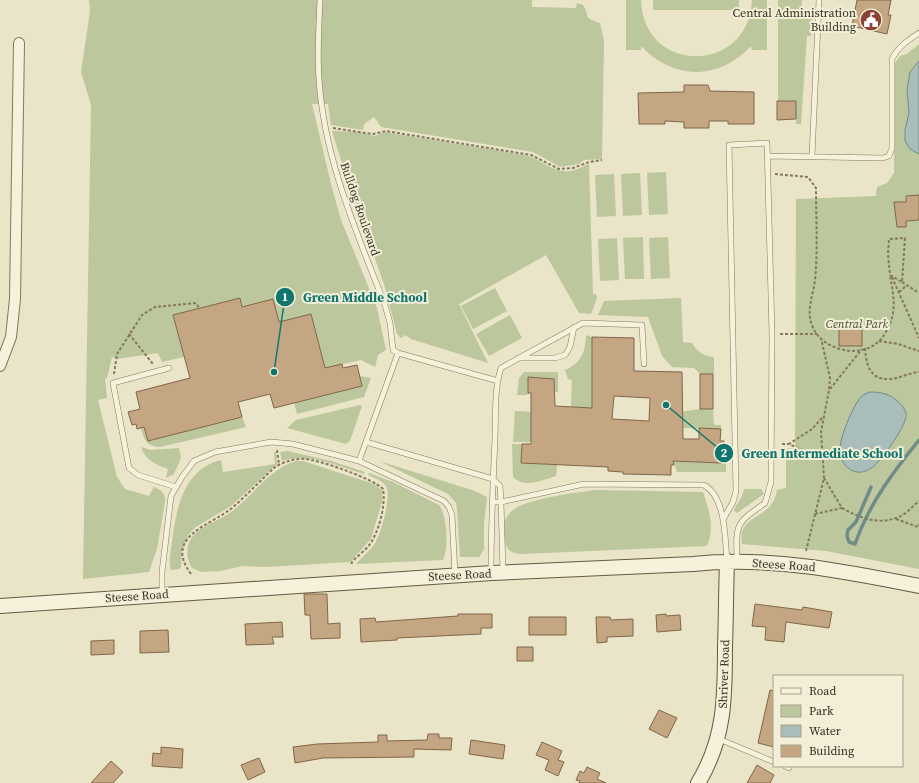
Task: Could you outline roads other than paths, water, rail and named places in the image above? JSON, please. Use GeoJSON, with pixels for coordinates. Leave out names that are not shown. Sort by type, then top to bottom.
{"type":"FeatureCollection","features":[{"type":"Feature","properties":{"kind":"street"},"geometry":{"type":"LineString","coordinates":[[0,366],[11,337],[15,298],[20,43]]}},
{"type":"Feature","properties":{"kind":"street","name":"Steese Road"},"geometry":{"type":"LineString","coordinates":[[0,606],[162,594],[497,573],[732,561],[830,569],[919,586]]}},
{"type":"Feature","properties":{"kind":"street","name":"Shriver Road"},"geometry":{"type":"LineString","coordinates":[[698,783],[707,768],[718,738],[725,699],[732,561]]}},
{"type":"Feature","properties":{"kind":"lane","name":"Bulldog Boulevard"},"geometry":{"type":"LineString","coordinates":[[320,0],[318,78],[326,128],[341,192],[390,323],[393,350],[398,353]]}},
{"type":"Feature","properties":{"kind":"lane"},"geometry":{"type":"LineString","coordinates":[[812,156],[819,0]]}},
{"type":"Feature","properties":{"kind":"lane"},"geometry":{"type":"LineString","coordinates":[[767,156],[882,158],[888,156],[892,148],[892,59],[895,52],[908,40],[919,34]]}},
{"type":"Feature","properties":{"kind":"lane"},"geometry":{"type":"LineString","coordinates":[[724,518],[733,502],[736,491],[729,145],[767,143],[772,334],[769,492],[765,503],[747,515],[736,530],[732,561]]}},
{"type":"Feature","properties":{"kind":"lane"},"geometry":{"type":"LineString","coordinates":[[497,573],[492,502],[498,381],[501,368],[583,322],[642,325],[644,364]]}},
{"type":"Feature","properties":{"kind":"lane"},"geometry":{"type":"LineString","coordinates":[[518,358],[555,358],[565,355],[570,347],[574,327]]}},
{"type":"Feature","properties":{"kind":"lane"},"geometry":{"type":"LineString","coordinates":[[359,461],[398,353],[498,381]]}},
{"type":"Feature","properties":{"kind":"lane"},"geometry":{"type":"LineString","coordinates":[[169,368],[112,383],[129,468],[138,475],[176,487]]}},
{"type":"Feature","properties":{"kind":"lane"},"geometry":{"type":"LineString","coordinates":[[162,594],[162,572],[171,496],[194,461],[215,452],[271,442],[293,444],[359,461],[444,501],[449,507],[452,515],[455,576]]}},
{"type":"Feature","properties":{"kind":"lane"},"geometry":{"type":"LineString","coordinates":[[366,442],[493,479],[500,486],[501,502],[497,573]]}},
{"type":"Feature","properties":{"kind":"lane"},"geometry":{"type":"LineString","coordinates":[[492,502],[501,502],[584,484],[704,485],[712,490],[724,518],[732,561]]}},
{"type":"Feature","properties":{"kind":"lane"},"geometry":{"type":"LineString","coordinates":[[718,738],[773,762]]}},
{"type":"Feature","properties":{"kind":"water"},"geometry":{"type":"Polygon","coordinates":[[[919,61],[919,154],[910,149],[905,141],[905,130],[909,113],[907,90],[910,72],[919,61]]]}},
{"type":"Feature","properties":{"kind":"water"},"geometry":{"type":"Polygon","coordinates":[[[869,392],[883,393],[895,399],[904,409],[906,418],[894,441],[878,462],[868,470],[857,472],[848,468],[840,456],[841,440],[854,407],[861,397],[869,392]]]}},
{"type":"Feature","properties":{"kind":"waterway"},"geometry":{"type":"LineString","coordinates":[[871,487],[856,522],[848,530],[847,536],[849,542],[855,544],[867,515],[882,489],[919,440]]}},
{"type":"Feature","properties":{"kind":"place","name":"Central Administration Building"},"geometry":{"type":"Point","coordinates":[871,20]}},
{"type":"Feature","properties":{"kind":"place","name":"Green Middle School"},"geometry":{"type":"Point","coordinates":[274,372]}},
{"type":"Feature","properties":{"kind":"place","name":"Green Intermediate School"},"geometry":{"type":"Point","coordinates":[666,405]}},
{"type":"Feature","properties":{"kind":"park label","name":"Central Park"},"geometry":{"type":"Point","coordinates":[857,324]}}]}
